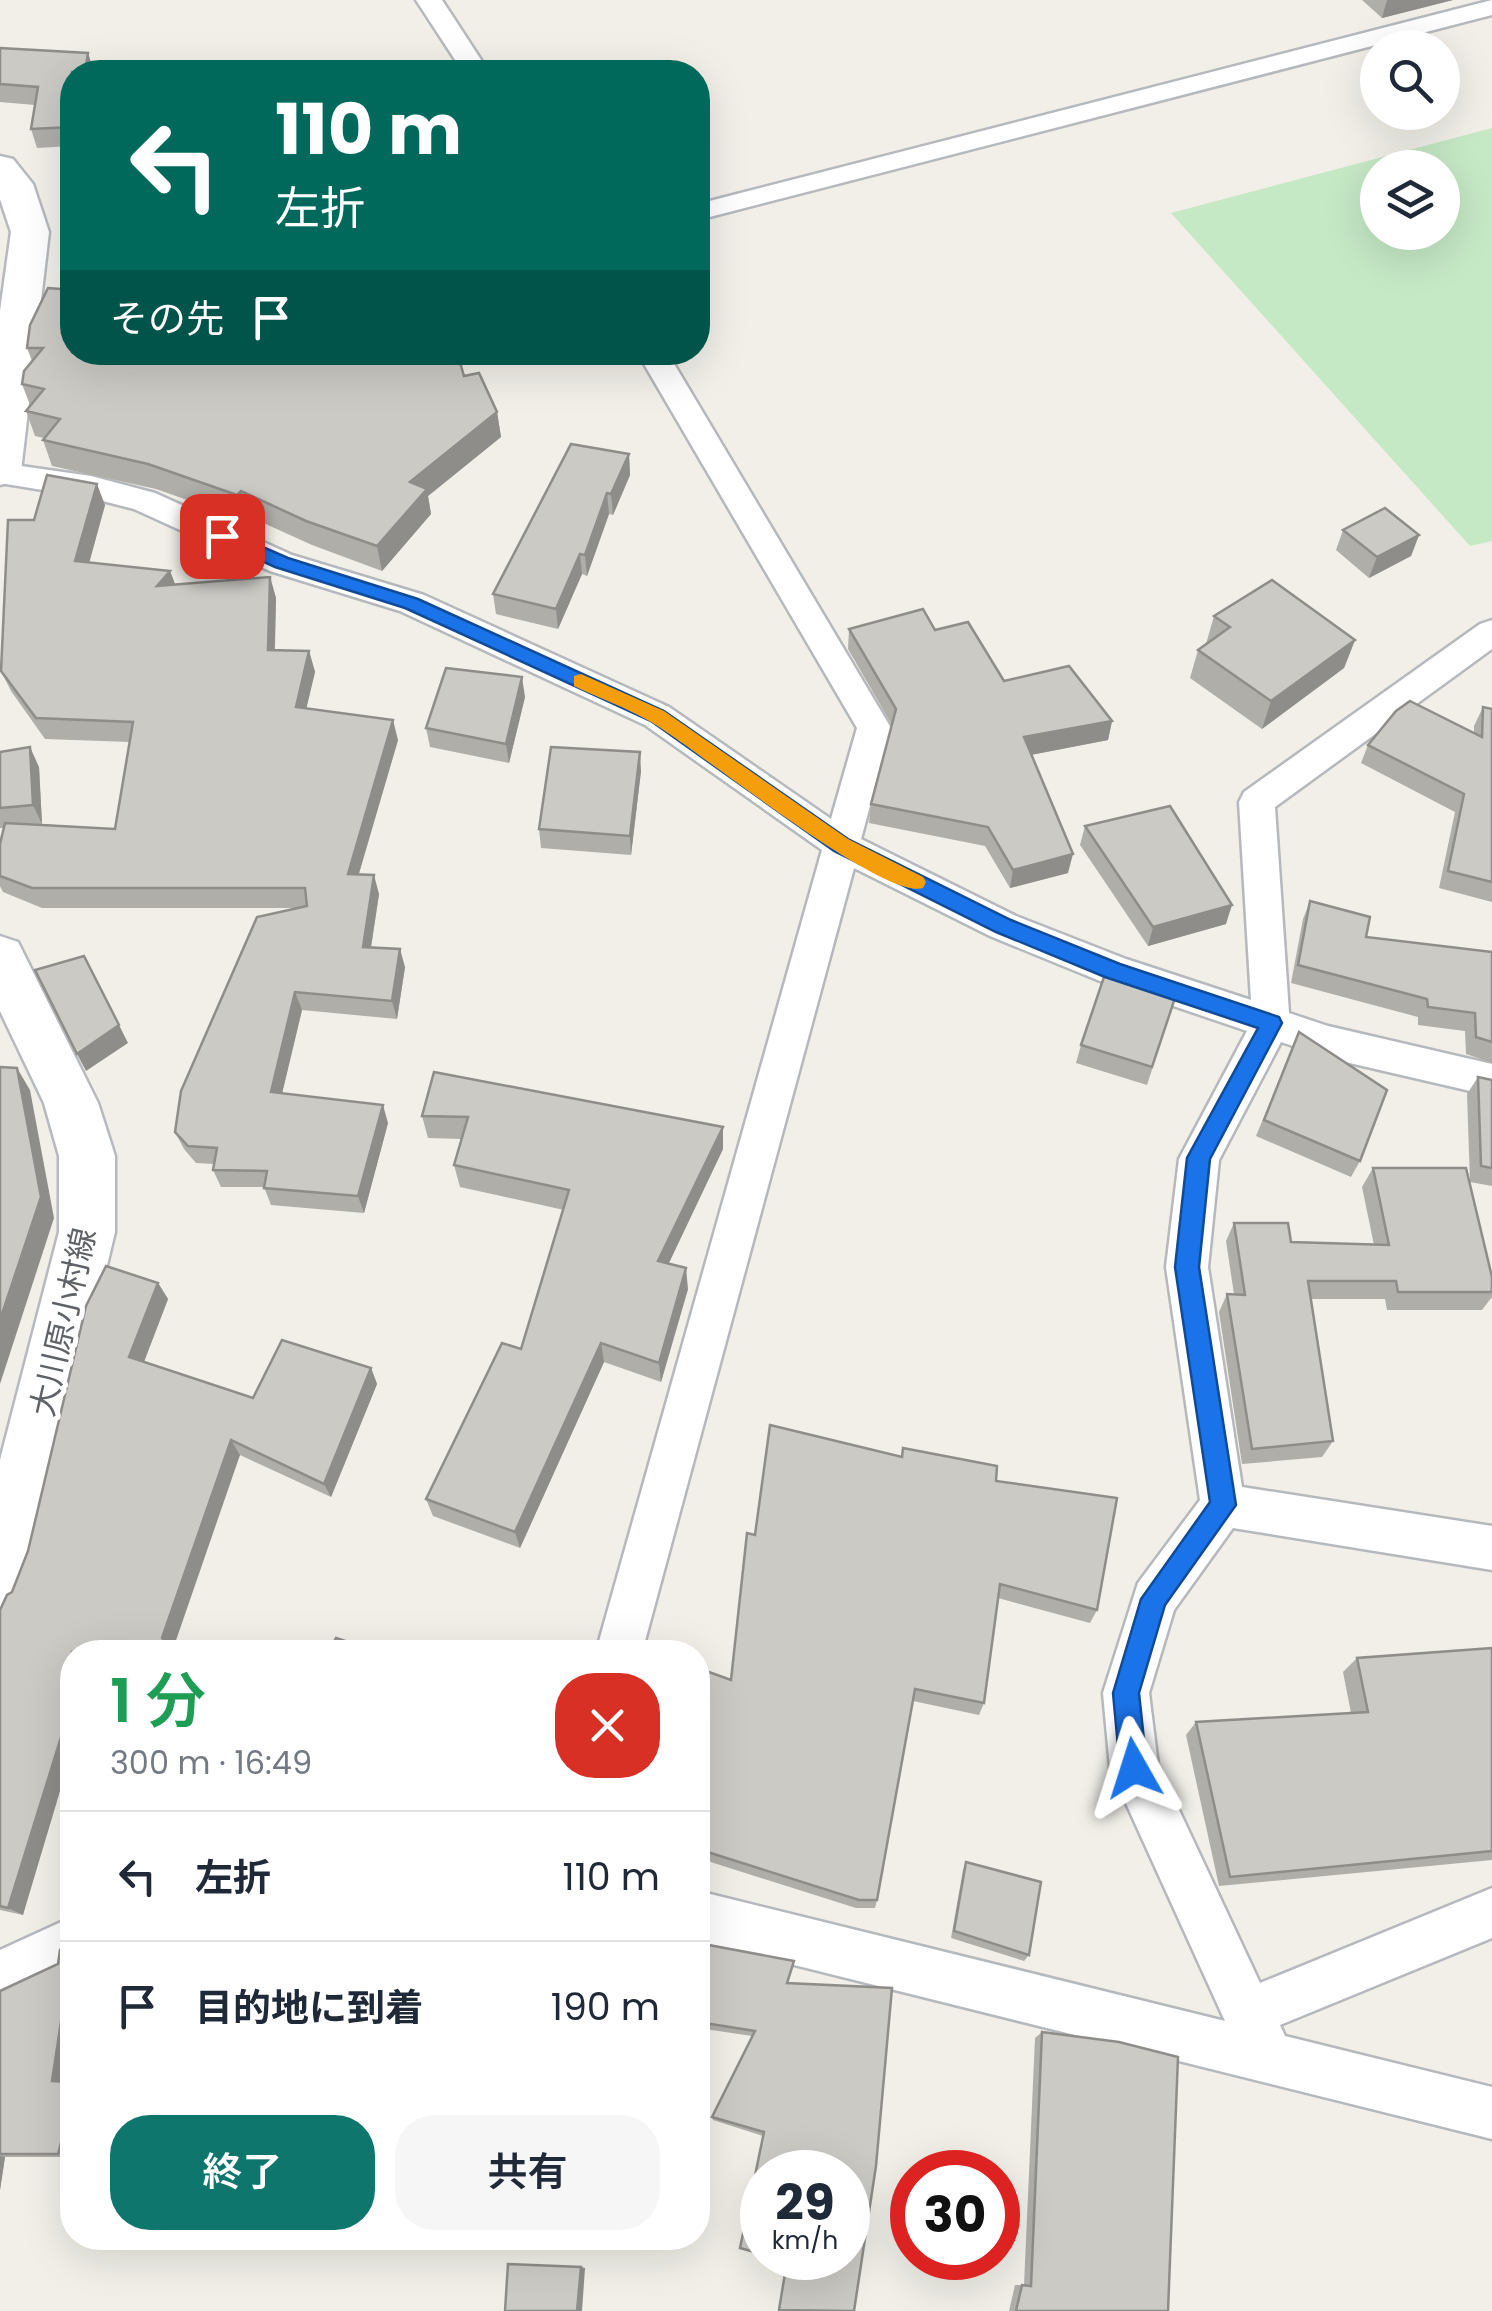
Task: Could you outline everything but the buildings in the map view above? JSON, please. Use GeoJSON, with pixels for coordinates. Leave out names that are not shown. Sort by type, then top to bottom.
{"type":"FeatureCollection","features":[{"type":"Feature","properties":{"kind":"main road"},"geometry":{"type":"LineString","coordinates":[[0,167],[14,184],[30,232],[40,299],[0,472]]}},
{"type":"Feature","properties":{"kind":"main road","name":"大川原小村線"},"geometry":{"type":"LineString","coordinates":[[0,957],[71,1103],[87,1156],[87,1232],[0,1581]]}},
{"type":"Feature","properties":{"kind":"street"},"geometry":{"type":"LineString","coordinates":[[430,0],[468,60]]}},
{"type":"Feature","properties":{"kind":"street"},"geometry":{"type":"LineString","coordinates":[[1486,0],[1492,6]]}},
{"type":"Feature","properties":{"kind":"street"},"geometry":{"type":"LineString","coordinates":[[710,209],[1492,6]]}},
{"type":"Feature","properties":{"kind":"street"},"geometry":{"type":"LineString","coordinates":[[621,1640],[874,728],[660,365]]}},
{"type":"Feature","properties":{"kind":"street"},"geometry":{"type":"LineString","coordinates":[[0,472],[144,501],[281,562],[412,603],[658,716],[841,845],[1003,926],[1113,970],[1328,1042],[1492,1080]]}},
{"type":"Feature","properties":{"kind":"street"},"geometry":{"type":"LineString","coordinates":[[1259,2036],[1134,1768],[1126,1693],[1154,1599],[1223,1505],[1192,1305],[1189,1249],[1198,1158],[1272,1023],[1258,802],[1492,632]]}},
{"type":"Feature","properties":{"kind":"street"},"geometry":{"type":"LineString","coordinates":[[1223,1505],[1492,1548]]}},
{"type":"Feature","properties":{"kind":"street"},"geometry":{"type":"LineString","coordinates":[[1259,2036],[1492,1913]]}},
{"type":"Feature","properties":{"kind":"street"},"geometry":{"type":"LineString","coordinates":[[710,1919],[1259,2036],[1492,2113]]}},
{"type":"Feature","properties":{"kind":"street"},"geometry":{"type":"LineString","coordinates":[[0,1977],[60,1948]]}},
{"type":"Feature","properties":{"kind":"green space"},"geometry":{"type":"Polygon","coordinates":[[[1492,128],[1492,541],[1470,546],[1171,213],[1360,163],[1360,250],[1460,250],[1460,150],[1409,150],[1492,128]]]}},
{"type":"Feature","properties":{"kind":"slow traffic"},"geometry":{"type":"LineString","coordinates":[[581,681],[658,716],[841,845],[915,882]]}},
{"type":"Feature","properties":{"kind":"route"},"geometry":{"type":"LineString","coordinates":[[222,536],[281,562],[412,603],[658,716],[841,845],[1003,926],[1113,970],[1272,1023],[1198,1158],[1187,1267],[1223,1505],[1154,1599],[1126,1693],[1134,1768]]}}]}
